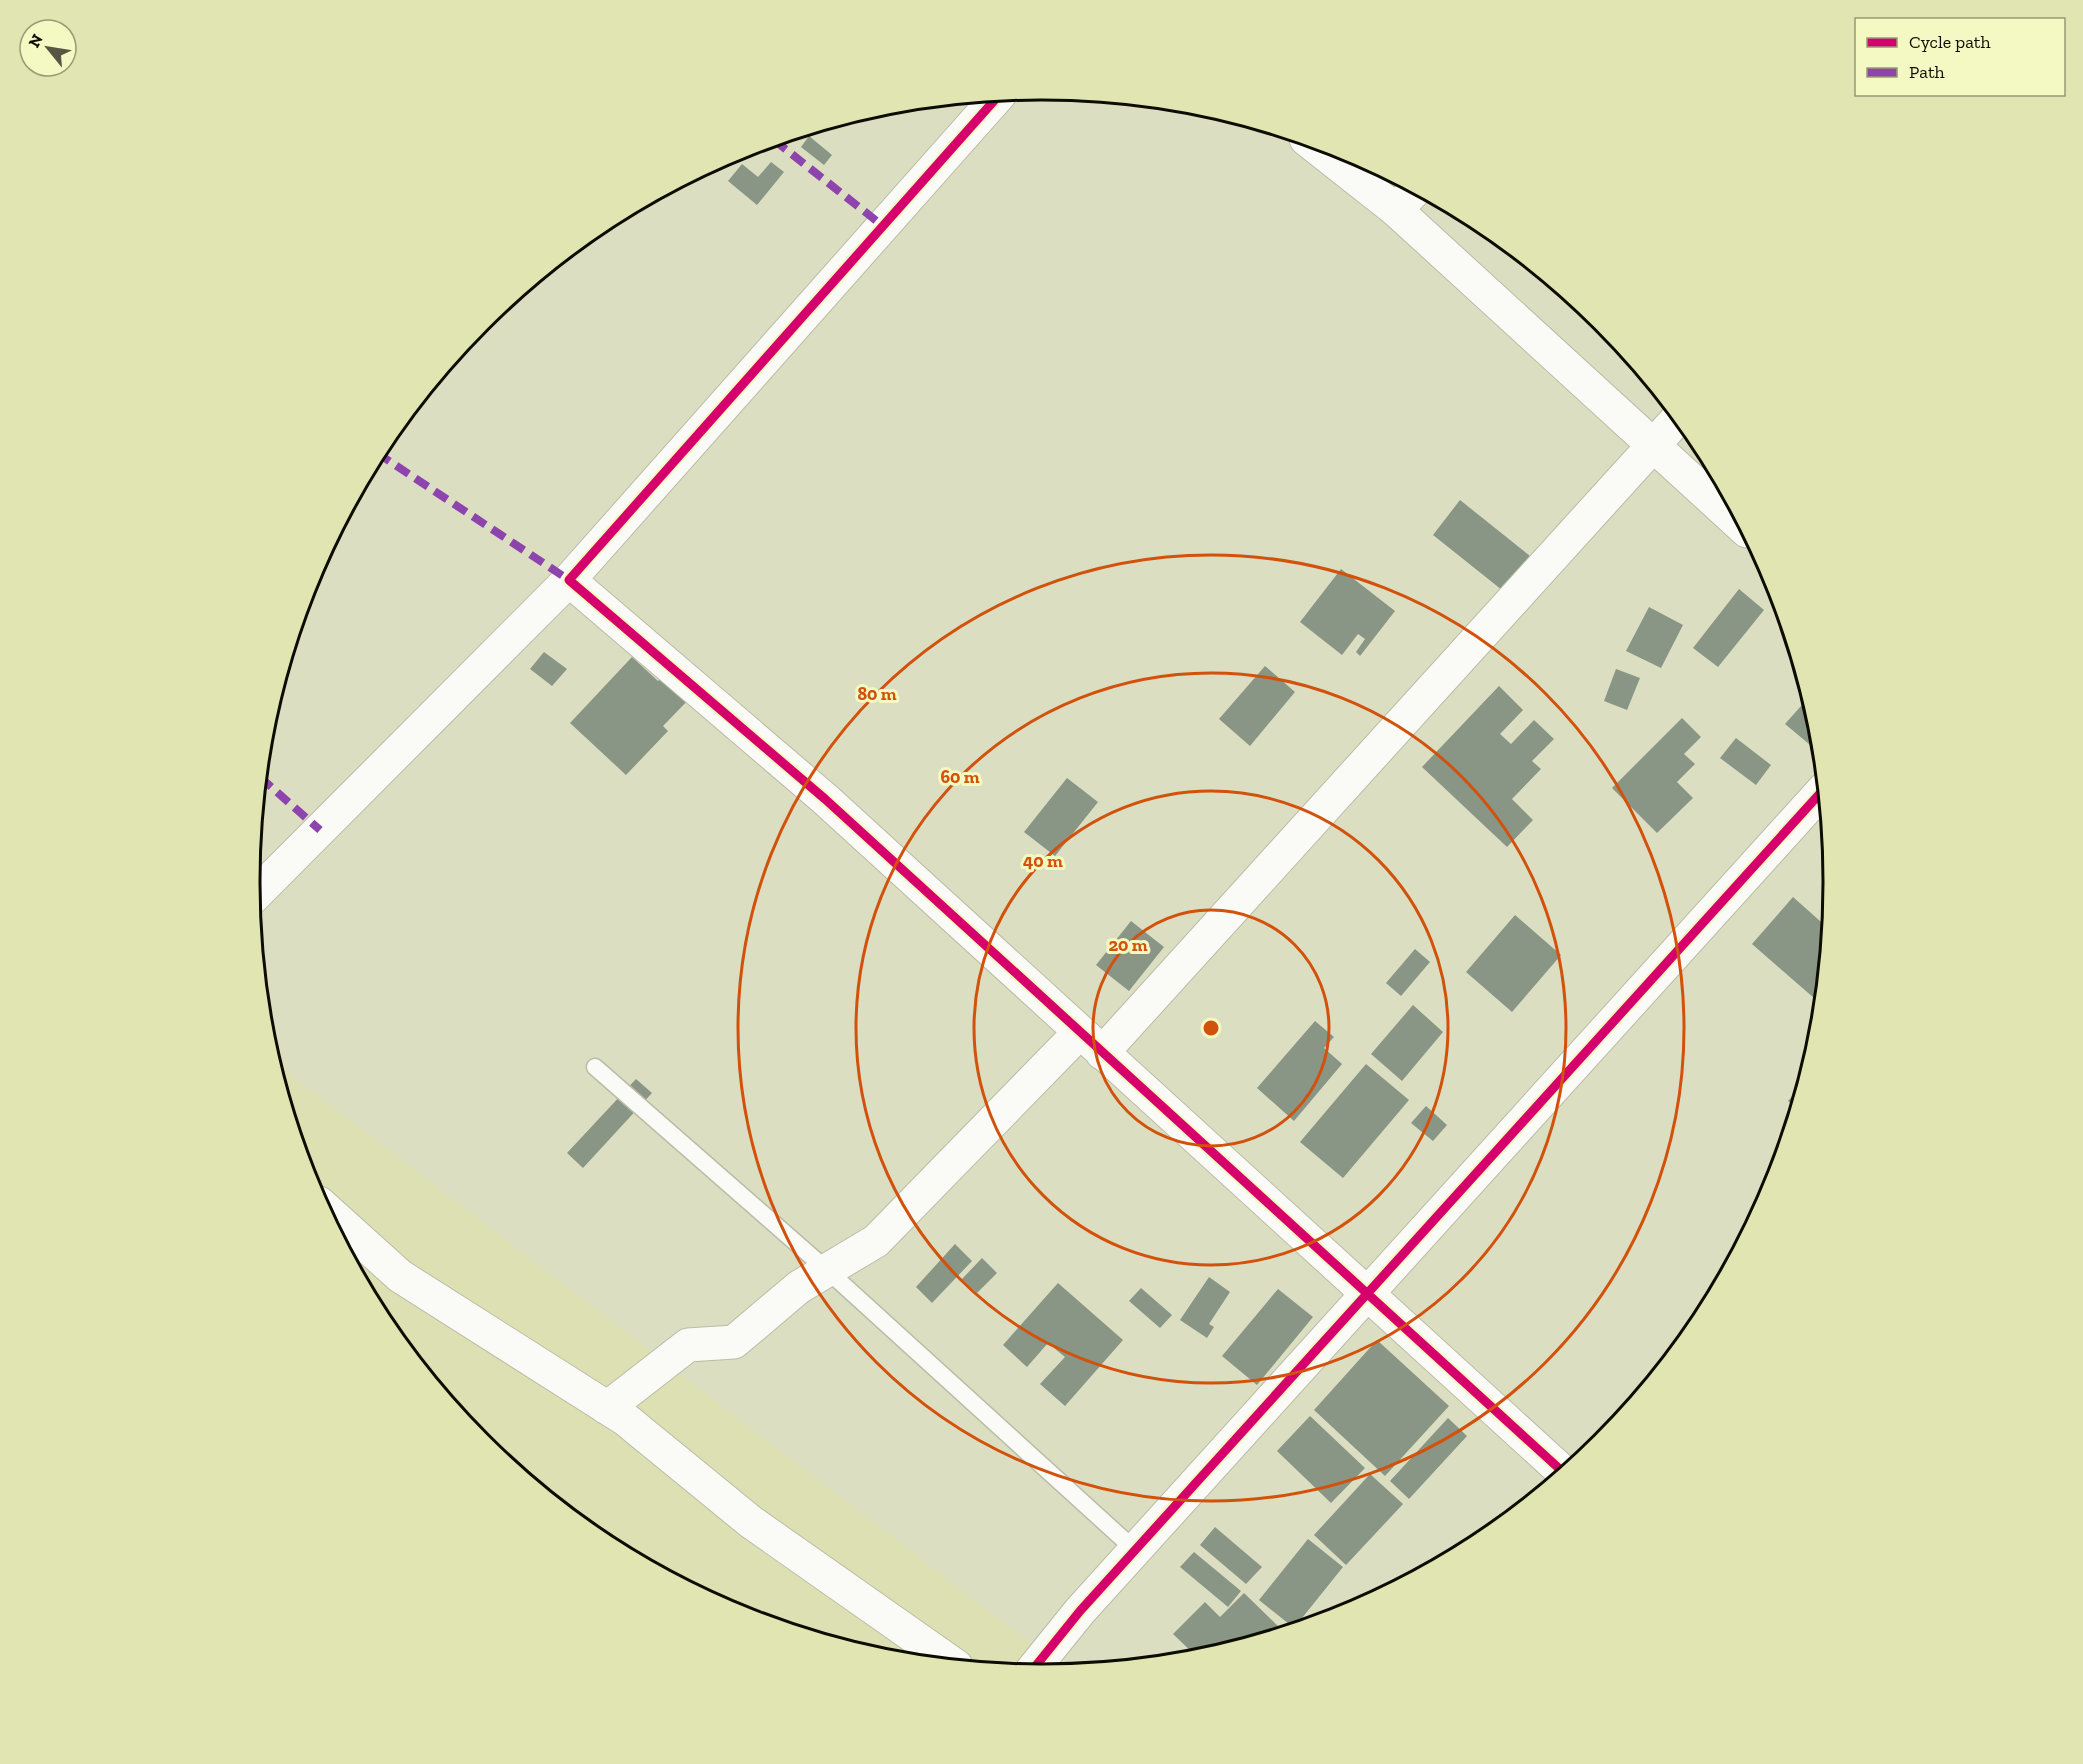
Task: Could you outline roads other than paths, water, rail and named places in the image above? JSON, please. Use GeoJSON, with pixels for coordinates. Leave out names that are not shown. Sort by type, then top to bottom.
{"type":"FeatureCollection","features":[{"type":"Feature","properties":{"kind":"street"},"geometry":{"type":"LineString","coordinates":[[260,890],[569,580],[993,102]]}},
{"type":"Feature","properties":{"kind":"street"},"geometry":{"type":"LineString","coordinates":[[1340,159],[1406,200],[1654,445],[1731,516]]}},
{"type":"Feature","properties":{"kind":"street"},"geometry":{"type":"LineString","coordinates":[[607,1408],[688,1345],[734,1342],[799,1287],[876,1241],[1091,1042],[1674,423]]}},
{"type":"Feature","properties":{"kind":"street"},"geometry":{"type":"LineString","coordinates":[[569,580],[825,800],[1559,1468]]}},
{"type":"Feature","properties":{"kind":"street"},"geometry":{"type":"LineString","coordinates":[[1037,1664],[1080,1611],[1818,796]]}},
{"type":"Feature","properties":{"kind":"street"},"geometry":{"type":"LineString","coordinates":[[337,1219],[400,1275],[625,1419],[752,1522],[944,1657]]}},
{"type":"Feature","properties":{"kind":"lane"},"geometry":{"type":"LineString","coordinates":[[595,1067],[826,1270],[1135,1550]]}}]}
